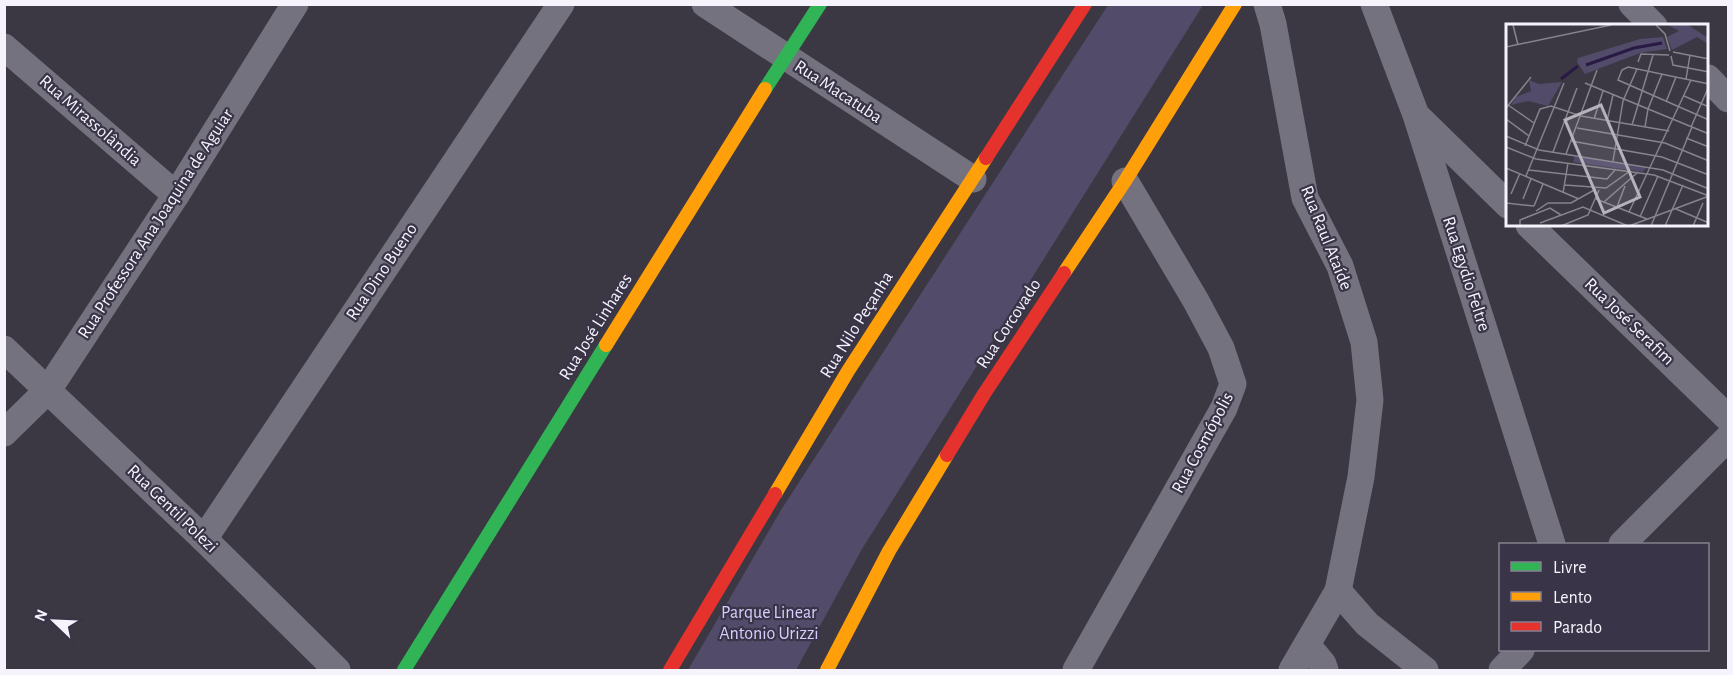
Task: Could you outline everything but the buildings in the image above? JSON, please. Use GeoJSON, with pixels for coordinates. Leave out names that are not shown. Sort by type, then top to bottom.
{"type":"FeatureCollection","features":[{"type":"Feature","properties":{"kind":"street","name":"Rua Dino Bueno"},"geometry":{"type":"LineString","coordinates":[[204,539],[561,4]]}},
{"type":"Feature","properties":{"kind":"street","name":"Rua Macatuba"},"geometry":{"type":"LineString","coordinates":[[705,4],[973,179]]}},
{"type":"Feature","properties":{"kind":"street","name":"Rua José Linhares"},"geometry":{"type":"LineString","coordinates":[[404,670],[820,4]]}},
{"type":"Feature","properties":{"kind":"street","name":"Rua Nilo Peçanha"},"geometry":{"type":"LineString","coordinates":[[670,670],[848,371],[1085,4]]}},
{"type":"Feature","properties":{"kind":"street","name":"Rua Corcovado"},"geometry":{"type":"LineString","coordinates":[[827,670],[889,551],[978,404],[1125,182],[1235,4]]}},
{"type":"Feature","properties":{"kind":"street","name":"Rua Raul Ataíde"},"geometry":{"type":"LineString","coordinates":[[1267,4],[1274,24],[1305,198],[1340,266],[1364,342],[1370,400],[1361,477],[1338,591],[1292,670]]}},
{"type":"Feature","properties":{"kind":"street","name":"Rua Egydio Feltre"},"geometry":{"type":"LineString","coordinates":[[1374,4],[1416,115],[1552,543]]}},
{"type":"Feature","properties":{"kind":"street"},"geometry":{"type":"LineString","coordinates":[[1632,4],[1652,24]]}},
{"type":"Feature","properties":{"kind":"street","name":"Rua Professora Ana Joaquina de Aguiar"},"geometry":{"type":"LineString","coordinates":[[4,433],[48,390],[176,195],[295,5]]}},
{"type":"Feature","properties":{"kind":"street","name":"Rua Mirassolândia"},"geometry":{"type":"LineString","coordinates":[[4,47],[176,195]]}},
{"type":"Feature","properties":{"kind":"street"},"geometry":{"type":"LineString","coordinates":[[1709,80],[1728,99]]}},
{"type":"Feature","properties":{"kind":"street"},"geometry":{"type":"LineString","coordinates":[[1416,115],[1506,203]]}},
{"type":"Feature","properties":{"kind":"street","name":"Rua Cosmópolis"},"geometry":{"type":"LineString","coordinates":[[1076,670],[1224,408],[1233,384],[1221,348],[1196,301],[1125,182]]}},
{"type":"Feature","properties":{"kind":"street","name":"Rua José Serafim"},"geometry":{"type":"LineString","coordinates":[[1530,226],[1728,418]]}},
{"type":"Feature","properties":{"kind":"street","name":"Rua Gentil Polezi"},"geometry":{"type":"LineString","coordinates":[[4,349],[204,539],[337,670]]}},
{"type":"Feature","properties":{"kind":"street"},"geometry":{"type":"LineString","coordinates":[[1623,543],[1728,438]]}},
{"type":"Feature","properties":{"kind":"street"},"geometry":{"type":"LineString","coordinates":[[1338,591],[1367,624],[1425,670]]}},
{"type":"Feature","properties":{"kind":"street"},"geometry":{"type":"LineString","coordinates":[[1307,645],[1323,664],[1325,670]]}},
{"type":"Feature","properties":{"kind":"street"},"geometry":{"type":"LineString","coordinates":[[1502,670],[1520,651]]}},
{"type":"Feature","properties":{"kind":"green space","name":"Parque Linear Antonio Urizzi"},"geometry":{"type":"Polygon","coordinates":[[[1108,5],[1203,5],[862,549],[796,670],[688,670],[781,510],[1108,5]]]}},
{"type":"Feature","properties":{"kind":"traffic: fast"},"geometry":{"type":"LineString","coordinates":[[765,89],[820,4]]}},
{"type":"Feature","properties":{"kind":"traffic: fast"},"geometry":{"type":"LineString","coordinates":[[404,670],[606,345]]}},
{"type":"Feature","properties":{"kind":"traffic: slow"},"geometry":{"type":"LineString","coordinates":[[1064,273],[1125,181],[1235,4]]}},
{"type":"Feature","properties":{"kind":"traffic: slow"},"geometry":{"type":"LineString","coordinates":[[606,345],[765,89]]}},
{"type":"Feature","properties":{"kind":"traffic: slow"},"geometry":{"type":"LineString","coordinates":[[775,494],[848,371],[986,158]]}},
{"type":"Feature","properties":{"kind":"traffic: slow"},"geometry":{"type":"LineString","coordinates":[[827,670],[889,551],[947,455]]}},
{"type":"Feature","properties":{"kind":"traffic: jam"},"geometry":{"type":"LineString","coordinates":[[986,158],[1085,4]]}},
{"type":"Feature","properties":{"kind":"traffic: jam"},"geometry":{"type":"LineString","coordinates":[[947,455],[984,394],[1064,273]]}},
{"type":"Feature","properties":{"kind":"traffic: jam"},"geometry":{"type":"LineString","coordinates":[[670,670],[775,494]]}}]}
